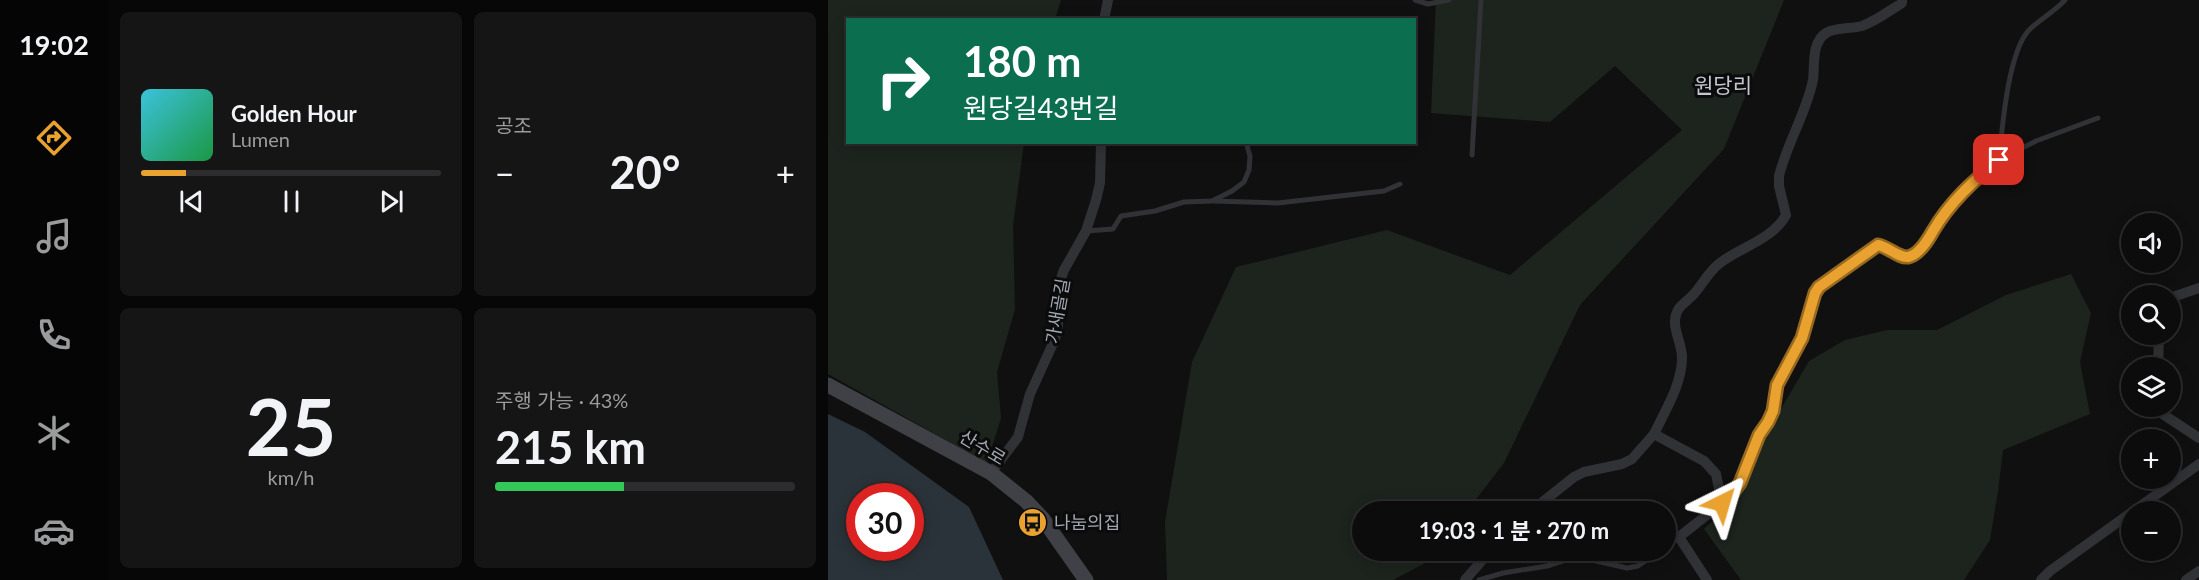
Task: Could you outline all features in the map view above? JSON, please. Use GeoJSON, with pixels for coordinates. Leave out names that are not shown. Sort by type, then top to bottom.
{"type":"FeatureCollection","features":[{"type":"Feature","properties":{"kind":"main road","name":"산수로"},"geometry":{"type":"LineString","coordinates":[[828,385],[991,473],[1026,501],[1043,519],[1059,538],[1086,580]]}},
{"type":"Feature","properties":{"kind":"street"},"geometry":{"type":"LineString","coordinates":[[1104,18],[1108,0]]}},
{"type":"Feature","properties":{"kind":"street"},"geometry":{"type":"LineString","coordinates":[[1544,501],[1584,472],[1622,464],[1632,459],[1654,434],[1680,370],[1682,356],[1675,328],[1675,317],[1679,308],[1694,294],[1709,272],[1720,262],[1773,230],[1786,215],[1779,176],[1813,81],[1819,39],[1827,32],[1875,21],[1902,2]]}},
{"type":"Feature","properties":{"kind":"street","name":"가새골길"},"geometry":{"type":"LineString","coordinates":[[991,473],[1018,437],[1030,394],[1055,339],[1058,326],[1059,284],[1064,270],[1086,231],[1100,183],[1101,144]]}},
{"type":"Feature","properties":{"kind":"street"},"geometry":{"type":"LineString","coordinates":[[1707,580],[1679,537],[1722,503],[1740,483],[1756,442],[1773,411],[1777,385],[1802,338],[1815,293],[1819,287],[1878,245],[1886,246],[1903,256],[1910,257],[1917,253],[1929,239],[1949,207],[1971,182],[1999,160]]}},
{"type":"Feature","properties":{"kind":"street"},"geometry":{"type":"LineString","coordinates":[[2181,294],[2199,288]]}},
{"type":"Feature","properties":{"kind":"street"},"geometry":{"type":"LineString","coordinates":[[2167,417],[2199,438]]}},
{"type":"Feature","properties":{"kind":"street"},"geometry":{"type":"LineString","coordinates":[[1654,434],[1704,461],[1716,474],[1722,503]]}},
{"type":"Feature","properties":{"kind":"street"},"geometry":{"type":"LineString","coordinates":[[2147,501],[2199,464]]}},
{"type":"Feature","properties":{"kind":"street"},"geometry":{"type":"LineString","coordinates":[[2041,580],[2121,520]]}},
{"type":"Feature","properties":{"kind":"street"},"geometry":{"type":"LineString","coordinates":[[1465,580],[1481,561]]}},
{"type":"Feature","properties":{"kind":"street"},"geometry":{"type":"LineString","coordinates":[[2186,580],[2199,572]]}},
{"type":"Feature","properties":{"kind":"lane"},"geometry":{"type":"LineString","coordinates":[[1415,0],[1428,4],[1449,0]]}},
{"type":"Feature","properties":{"kind":"lane"},"geometry":{"type":"LineString","coordinates":[[1472,155],[1481,0]]}},
{"type":"Feature","properties":{"kind":"lane"},"geometry":{"type":"LineString","coordinates":[[1999,160],[2003,116],[2022,40],[2030,30],[2065,0]]}},
{"type":"Feature","properties":{"kind":"lane"},"geometry":{"type":"LineString","coordinates":[[1999,160],[2036,141],[2098,118]]}},
{"type":"Feature","properties":{"kind":"lane"},"geometry":{"type":"LineString","coordinates":[[1212,201],[1244,182],[1249,170],[1250,156],[1247,144]]}},
{"type":"Feature","properties":{"kind":"lane"},"geometry":{"type":"LineString","coordinates":[[1086,231],[1113,229],[1121,216],[1184,202],[1278,203],[1384,191],[1400,184]]}},
{"type":"Feature","properties":{"kind":"lane"},"geometry":{"type":"LineString","coordinates":[[1479,580],[1563,561]]}},
{"type":"Feature","properties":{"kind":"lane"},"geometry":{"type":"LineString","coordinates":[[1596,561],[1627,568],[1638,566],[1645,561]]}},
{"type":"Feature","properties":{"kind":"shaded area"},"geometry":{"type":"Polygon","coordinates":[[[828,0],[1061,0],[1055,18],[846,18],[846,144],[1024,144],[1013,226],[1015,309],[997,372],[1001,418],[987,463],[828,374],[828,0]]]}},
{"type":"Feature","properties":{"kind":"shaded area"},"geometry":{"type":"Polygon","coordinates":[[[1436,0],[1784,0],[1724,149],[1580,305],[1504,463],[1475,501],[1352,501],[1352,561],[1429,561],[1393,580],[1167,580],[1165,522],[1192,362],[1236,267],[1387,230],[1510,275],[1682,130],[1615,66],[1550,122],[1431,113],[1436,0]]]}},
{"type":"Feature","properties":{"kind":"shaded area"},"geometry":{"type":"Polygon","coordinates":[[[2071,274],[2091,313],[2080,362],[2090,414],[2003,450],[1990,540],[1964,580],[1741,580],[1704,529],[1738,497],[1764,438],[1809,361],[1845,340],[1887,330],[1937,330],[2006,295],[2071,274]]]}},
{"type":"Feature","properties":{"kind":"shaded area"},"geometry":{"type":"Polygon","coordinates":[[[828,414],[865,432],[969,507],[1003,580],[828,580],[828,414]]]}},
{"type":"Feature","properties":{"kind":"place","name":"나눔의집"},"geometry":{"type":"Point","coordinates":[1033,522]}},
{"type":"Feature","properties":{"kind":"district","name":"원당리"},"geometry":{"type":"Point","coordinates":[1723,84]}},
{"type":"Feature","properties":{"kind":"route"},"geometry":{"type":"LineString","coordinates":[[1722,503],[1740,483],[1753,448],[1773,411],[1777,385],[1802,338],[1815,293],[1819,287],[1878,245],[1886,246],[1903,256],[1910,257],[1917,253],[1929,239],[1949,207],[1971,182],[1999,160]]}}]}
